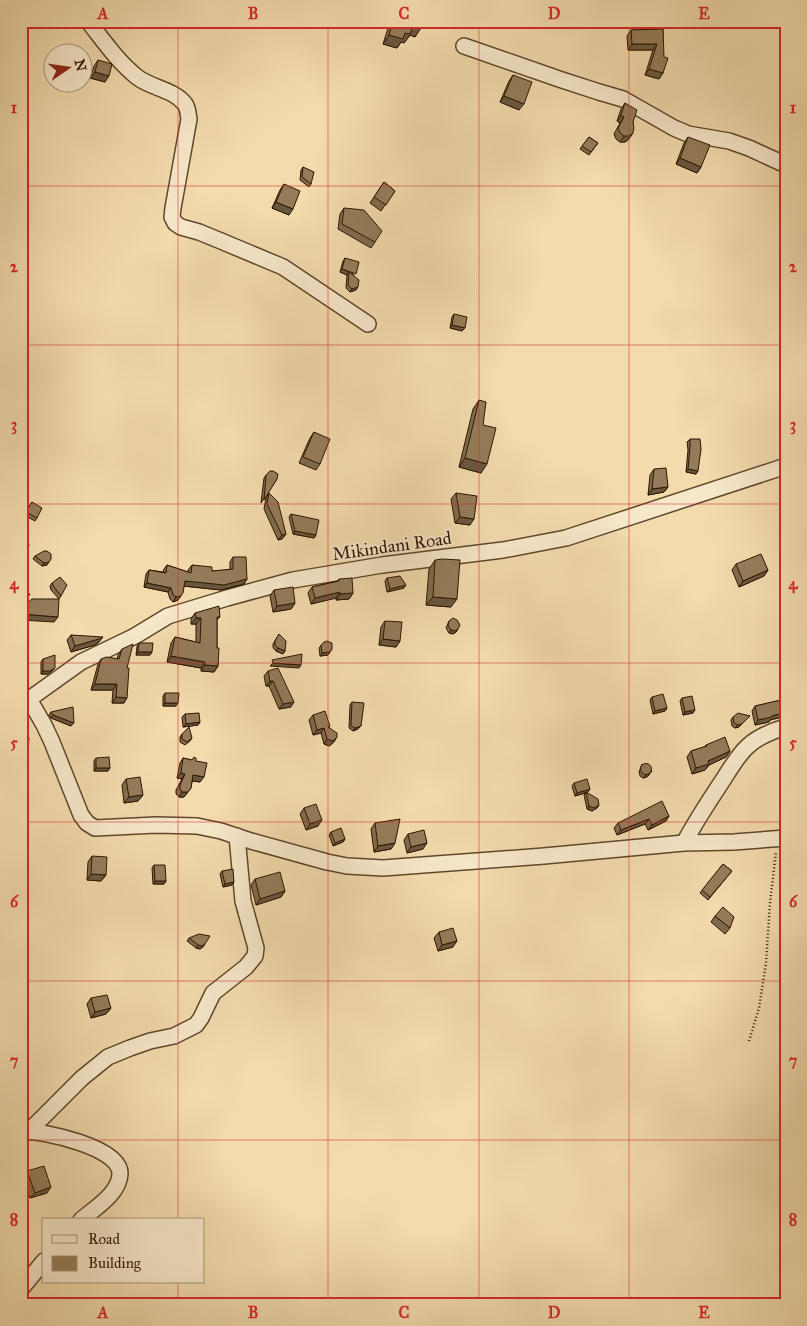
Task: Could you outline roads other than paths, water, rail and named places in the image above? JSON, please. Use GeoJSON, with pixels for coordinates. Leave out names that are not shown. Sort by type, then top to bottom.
{"type":"FeatureCollection","features":[{"type":"Feature","properties":{"kind":"street"},"geometry":{"type":"LineString","coordinates":[[88,21],[109,48],[138,78],[171,93],[185,104],[188,110],[189,118],[172,217],[175,223],[284,267],[368,324]]}},
{"type":"Feature","properties":{"kind":"street"},"geometry":{"type":"LineString","coordinates":[[464,46],[623,99],[688,134],[729,141],[786,165]]}},
{"type":"Feature","properties":{"kind":"street","name":"Mikindani Road"},"geometry":{"type":"LineString","coordinates":[[25,702],[81,662],[134,636],[168,616],[293,580],[365,568],[503,550],[566,538],[786,466]]}},
{"type":"Feature","properties":{"kind":"street"},"geometry":{"type":"LineString","coordinates":[[25,702],[44,725],[81,815],[87,823],[95,828],[156,824],[184,825],[221,831],[311,858],[362,868],[484,861],[684,843],[734,842],[782,838]]}},
{"type":"Feature","properties":{"kind":"street"},"geometry":{"type":"LineString","coordinates":[[684,843],[713,794],[747,747],[760,737],[786,727]]}},
{"type":"Feature","properties":{"kind":"street"},"geometry":{"type":"LineString","coordinates":[[25,1131],[82,1078],[108,1057],[150,1041],[174,1036],[196,1025],[213,992],[234,978],[255,956],[256,948],[242,893],[237,836]]}},
{"type":"Feature","properties":{"kind":"street"},"geometry":{"type":"LineString","coordinates":[[25,1131],[50,1135],[92,1147],[114,1160],[120,1174],[117,1183],[111,1194],[83,1218]]}},
{"type":"Feature","properties":{"kind":"street"},"geometry":{"type":"LineString","coordinates":[[21,1289],[42,1263]]}}]}
